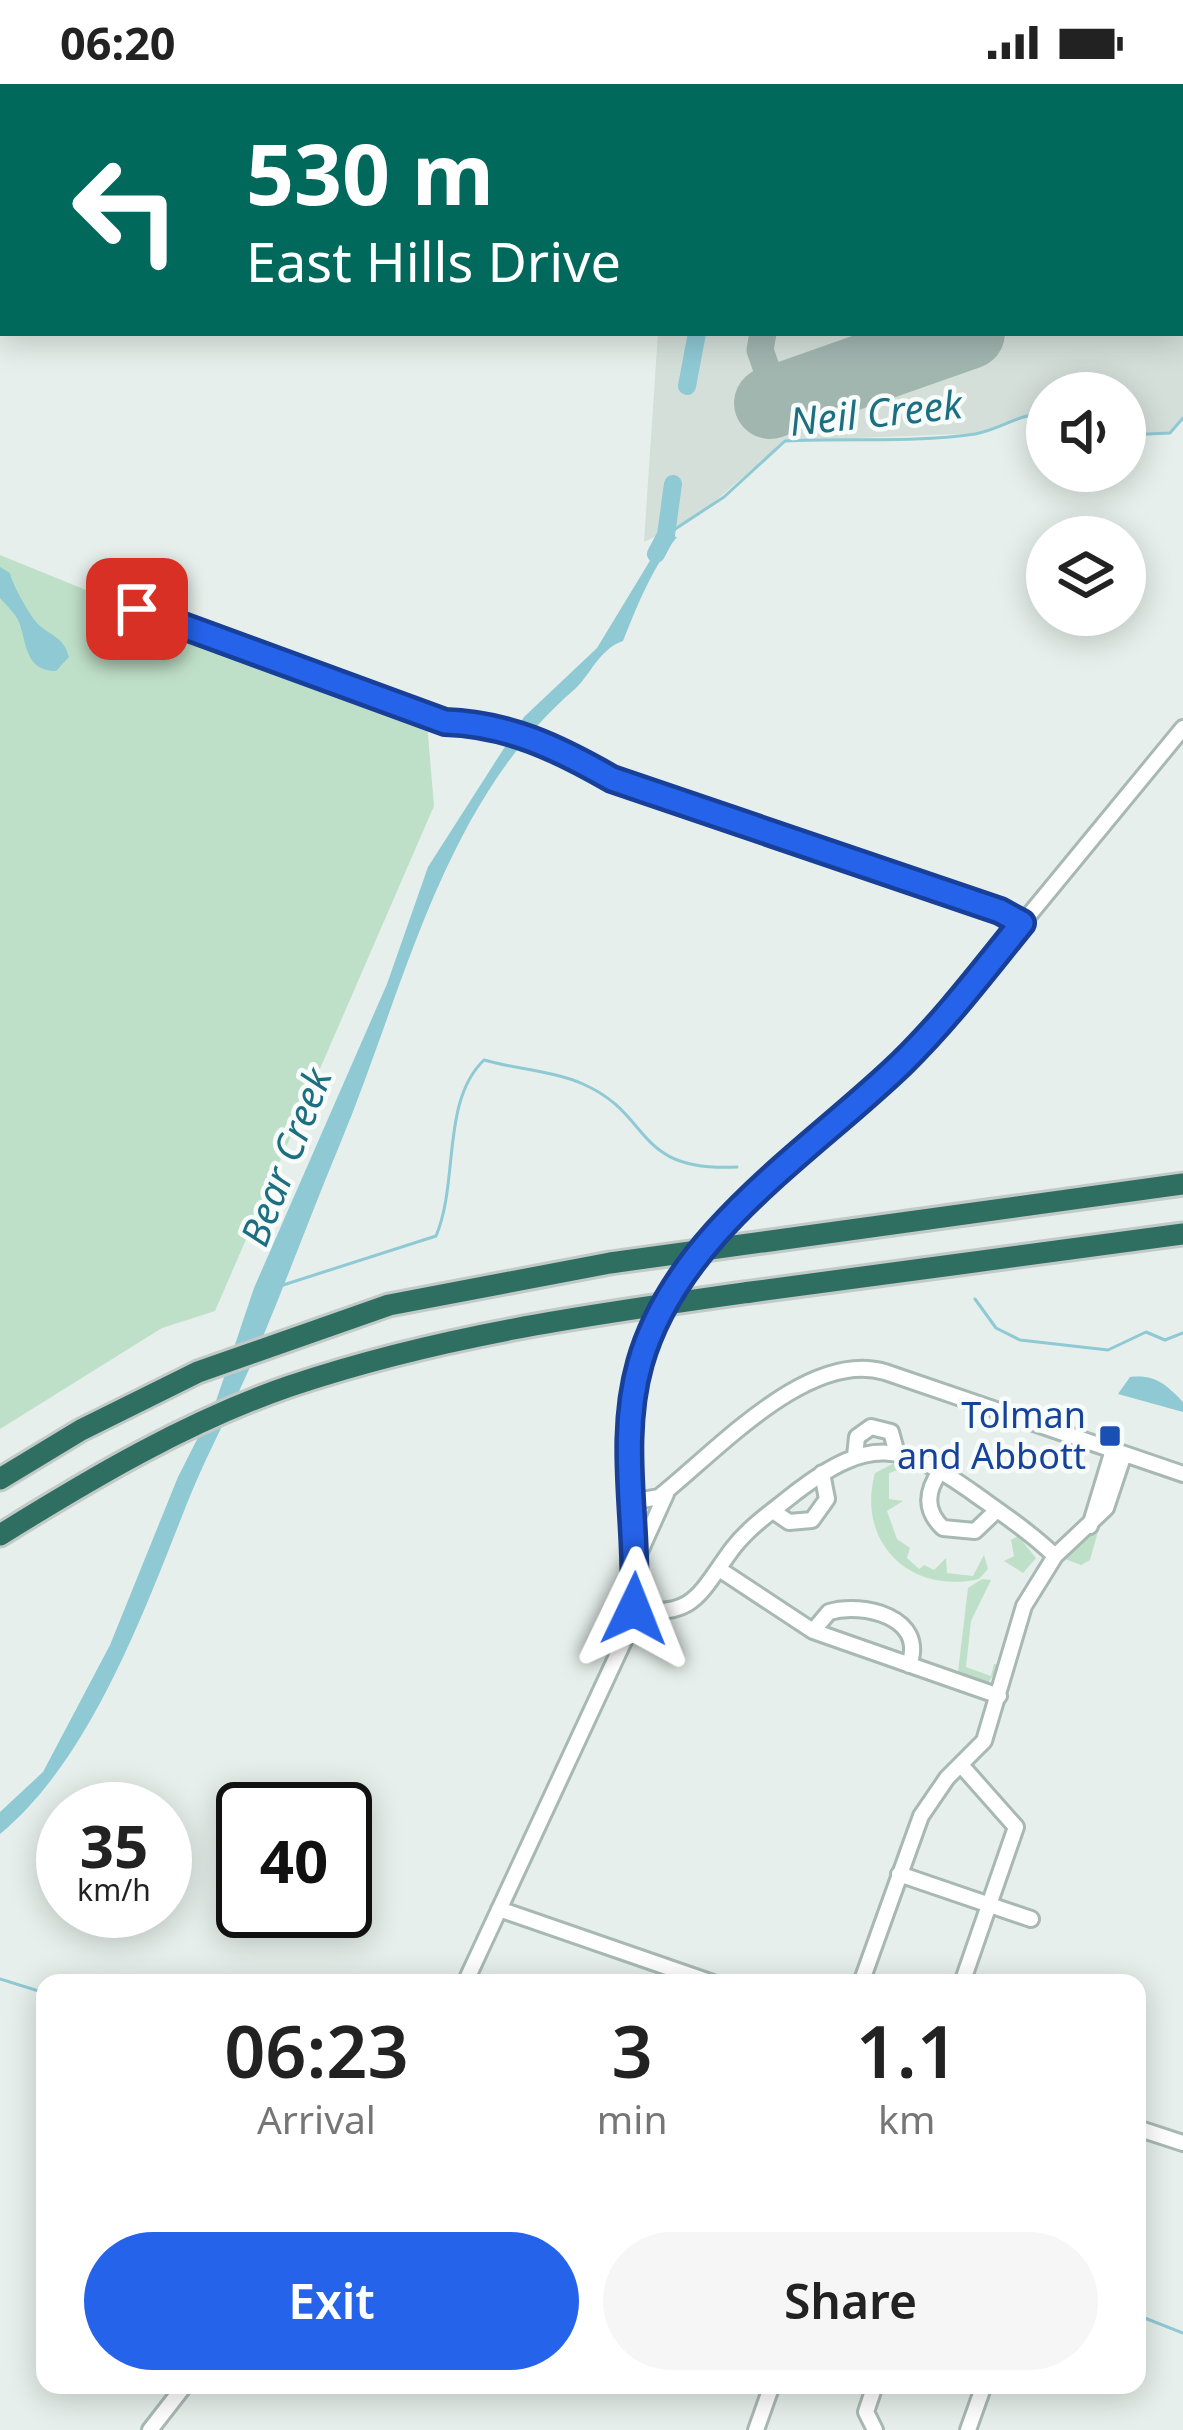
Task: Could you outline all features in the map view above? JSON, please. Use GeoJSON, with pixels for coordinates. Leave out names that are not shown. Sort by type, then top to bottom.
{"type":"FeatureCollection","features":[{"type":"Feature","properties":{"kind":"highway"},"geometry":{"type":"LineString","coordinates":[[0,1479],[81,1430],[198,1372],[290,1336],[405,1301],[552,1272],[1183,1184]]}},
{"type":"Feature","properties":{"kind":"highway"},"geometry":{"type":"LineString","coordinates":[[0,1534],[163,1442],[288,1387],[417,1348],[519,1325],[1183,1234]]}},
{"type":"Feature","properties":{"kind":"street"},"geometry":{"type":"LineString","coordinates":[[137,609],[445,722],[509,730],[612,779],[1000,911],[1022,923]]}},
{"type":"Feature","properties":{"kind":"street"},"geometry":{"type":"LineString","coordinates":[[469,1974],[623,1647],[634,1609],[636,1561],[629,1424],[640,1363],[680,1281],[742,1210],[918,1047],[1183,728]]}},
{"type":"Feature","properties":{"kind":"street"},"geometry":{"type":"LineString","coordinates":[[632,1502],[650,1502],[670,1488],[803,1382],[849,1367],[885,1372],[1183,1474]]}},
{"type":"Feature","properties":{"kind":"street"},"geometry":{"type":"LineString","coordinates":[[855,1456],[857,1437],[872,1427],[891,1432],[896,1450]]}},
{"type":"Feature","properties":{"kind":"street"},"geometry":{"type":"LineString","coordinates":[[634,1609],[666,1613],[689,1606],[746,1534],[821,1473],[855,1456],[896,1450],[941,1470],[1055,1556]]}},
{"type":"Feature","properties":{"kind":"street"},"geometry":{"type":"LineString","coordinates":[[865,1974],[921,1816],[984,1742],[1024,1606],[1055,1556],[1106,1508],[1119,1452]]}},
{"type":"Feature","properties":{"kind":"street"},"geometry":{"type":"LineString","coordinates":[[941,1470],[928,1499],[932,1516],[943,1528],[969,1533],[997,1510]]}},
{"type":"Feature","properties":{"kind":"street"},"geometry":{"type":"LineString","coordinates":[[773,1511],[789,1522],[812,1520],[827,1499],[821,1473]]}},
{"type":"Feature","properties":{"kind":"street"},"geometry":{"type":"LineString","coordinates":[[636,1561],[670,1488]]}},
{"type":"Feature","properties":{"kind":"street"},"geometry":{"type":"LineString","coordinates":[[719,1569],[813,1631],[999,1696]]}},
{"type":"Feature","properties":{"kind":"street"},"geometry":{"type":"LineString","coordinates":[[813,1631],[829,1612],[867,1607],[904,1630],[911,1642],[909,1665]]}},
{"type":"Feature","properties":{"kind":"street"},"geometry":{"type":"LineString","coordinates":[[961,1765],[1015,1821],[965,1974]]}},
{"type":"Feature","properties":{"kind":"street"},"geometry":{"type":"LineString","coordinates":[[899,1874],[1031,1918]]}},
{"type":"Feature","properties":{"kind":"street"},"geometry":{"type":"LineString","coordinates":[[499,1909],[687,1974]]}},
{"type":"Feature","properties":{"kind":"street"},"geometry":{"type":"LineString","coordinates":[[1146,2131],[1183,2144]]}},
{"type":"Feature","properties":{"kind":"street"},"geometry":{"type":"LineString","coordinates":[[149,2430],[178,2394]]}},
{"type":"Feature","properties":{"kind":"street"},"geometry":{"type":"LineString","coordinates":[[755,2430],[769,2394]]}},
{"type":"Feature","properties":{"kind":"street"},"geometry":{"type":"LineString","coordinates":[[872,2394],[866,2412],[875,2430]]}},
{"type":"Feature","properties":{"kind":"street"},"geometry":{"type":"LineString","coordinates":[[968,2430],[981,2394]]}},
{"type":"Feature","properties":{"kind":"shaded area"},"geometry":{"type":"Polygon","coordinates":[[[658,336],[1183,336],[1183,418],[1170,433],[1146,434],[1146,372],[1026,372],[1026,417],[982,433],[785,441],[698,516],[644,542],[658,336]]]}},
{"type":"Feature","properties":{"kind":"green space"},"geometry":{"type":"Polygon","coordinates":[[[0,555],[108,599],[113,624],[142,619],[427,723],[434,806],[215,1311],[162,1328],[0,1429],[0,555]]]}},
{"type":"Feature","properties":{"kind":"green space"},"geometry":{"type":"Polygon","coordinates":[[[896,1462],[904,1468],[889,1473],[889,1499],[903,1501],[887,1511],[897,1539],[910,1548],[907,1558],[919,1569],[924,1565],[934,1570],[946,1558],[947,1573],[973,1576],[984,1555],[988,1569],[979,1579],[931,1579],[911,1571],[881,1541],[871,1498],[875,1473],[896,1462]]]}},
{"type":"Feature","properties":{"kind":"green space"},"geometry":{"type":"Polygon","coordinates":[[[1099,1528],[1090,1560],[1081,1565],[1065,1559],[1099,1528]]]}},
{"type":"Feature","properties":{"kind":"green space"},"geometry":{"type":"Polygon","coordinates":[[[1018,1536],[1036,1558],[1023,1573],[1004,1561],[1014,1556],[1011,1540],[1018,1536]]]}},
{"type":"Feature","properties":{"kind":"green space"},"geometry":{"type":"Polygon","coordinates":[[[982,1579],[991,1580],[971,1621],[966,1667],[991,1676],[994,1664],[1000,1665],[988,1683],[958,1672],[968,1588],[982,1579]]]}},
{"type":"Feature","properties":{"kind":"water"},"geometry":{"type":"Polygon","coordinates":[[[658,533],[677,537],[653,573],[623,641],[601,657],[529,735],[491,786],[459,842],[262,1339],[135,1631],[63,1764],[49,1782],[36,1782],[36,1798],[0,1834],[0,1812],[43,1772],[110,1645],[178,1477],[215,1404],[254,1288],[387,984],[428,867],[524,717],[597,648],[651,559],[658,533]]]}},
{"type":"Feature","properties":{"kind":"water"},"geometry":{"type":"Polygon","coordinates":[[[0,567],[10,573],[37,623],[66,650],[69,657],[56,671],[38,666],[29,655],[18,619],[0,598],[0,567]]]}},
{"type":"Feature","properties":{"kind":"water"},"geometry":{"type":"Polygon","coordinates":[[[1130,1377],[1147,1377],[1166,1386],[1183,1402],[1183,1412],[1118,1394],[1130,1377]]]}},
{"type":"Feature","properties":{"kind":"waterway"},"geometry":{"type":"LineString","coordinates":[[687,386],[696,336]]}},
{"type":"Feature","properties":{"kind":"waterway","name":"Neil Creek"},"geometry":{"type":"LineString","coordinates":[[666,535],[724,497],[785,441],[952,437],[984,432],[1026,417]]}},
{"type":"Feature","properties":{"kind":"waterway","name":"Neil Creek"},"geometry":{"type":"LineString","coordinates":[[1146,434],[1170,433],[1183,418]]}},
{"type":"Feature","properties":{"kind":"waterway"},"geometry":{"type":"LineString","coordinates":[[656,554],[666,535],[673,484]]}},
{"type":"Feature","properties":{"kind":"waterway"},"geometry":{"type":"LineString","coordinates":[[280,1286],[436,1236],[456,1119],[471,1077],[484,1060],[583,1084],[606,1097],[661,1151],[703,1166],[737,1167]]}},
{"type":"Feature","properties":{"kind":"waterway"},"geometry":{"type":"LineString","coordinates":[[975,1299],[996,1328],[1020,1340],[1108,1350],[1146,1332],[1165,1340],[1183,1333]]}},
{"type":"Feature","properties":{"kind":"waterway"},"geometry":{"type":"LineString","coordinates":[[0,1979],[36,1990]]}},
{"type":"Feature","properties":{"kind":"waterway"},"geometry":{"type":"LineString","coordinates":[[1146,2319],[1183,2333]]}},
{"type":"Feature","properties":{"kind":"taxiway"},"geometry":{"type":"LineString","coordinates":[[762,336],[760,350],[778,401]]}},
{"type":"Feature","properties":{"kind":"runway"},"geometry":{"type":"LineString","coordinates":[[770,403],[960,336]]}},
{"type":"Feature","properties":{"kind":"place","name":"Tolman and Abbott"},"geometry":{"type":"Point","coordinates":[1110,1436]}},
{"type":"Feature","properties":{"kind":"route"},"geometry":{"type":"LineString","coordinates":[[137,609],[445,722],[496,726],[564,751],[612,779],[1000,911],[1022,923],[930,1035],[731,1220],[671,1294],[646,1345],[631,1409],[628,1454],[636,1561],[634,1609]]}},
{"type":"Feature","properties":{"kind":"water label","name":"Bear Creek"},"geometry":{"type":"Point","coordinates":[286,1157]}}]}
